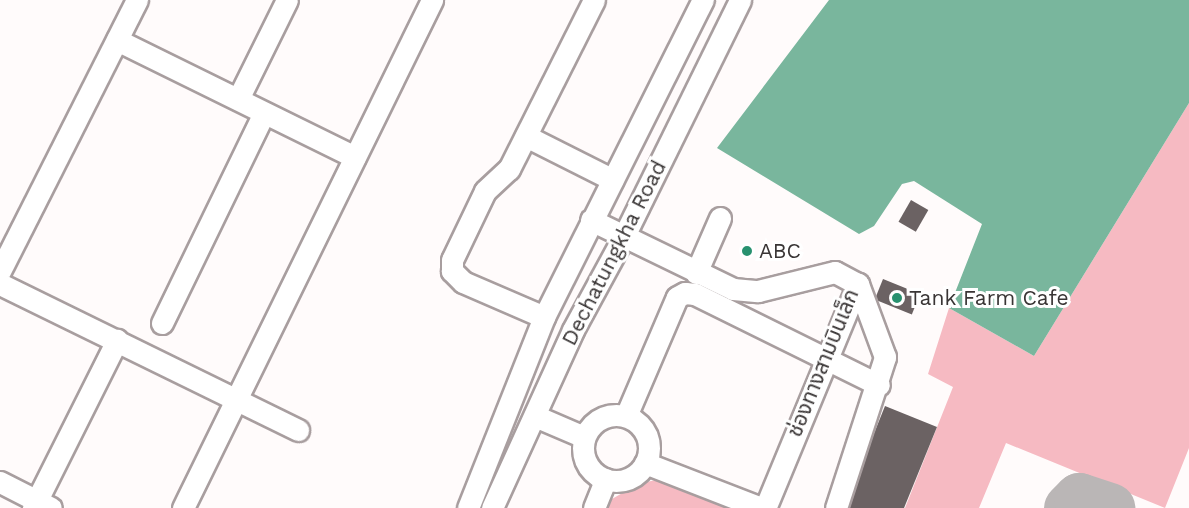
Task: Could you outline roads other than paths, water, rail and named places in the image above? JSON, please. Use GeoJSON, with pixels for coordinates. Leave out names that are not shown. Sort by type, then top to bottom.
{"type":"FeatureCollection","features":[{"type":"Feature","properties":{"kind":"street"},"geometry":{"type":"LineString","coordinates":[[0,271],[137,0]]}},
{"type":"Feature","properties":{"kind":"street"},"geometry":{"type":"LineString","coordinates":[[238,99],[287,0]]}},
{"type":"Feature","properties":{"kind":"street"},"geometry":{"type":"LineString","coordinates":[[183,508],[432,0]]}},
{"type":"Feature","properties":{"kind":"street"},"geometry":{"type":"LineString","coordinates":[[544,317],[463,282],[452,271],[452,261],[485,191],[509,169],[594,0]]}},
{"type":"Feature","properties":{"kind":"street","name":"Dechatungkha Road"},"geometry":{"type":"LineString","coordinates":[[468,508],[544,317],[703,0]]}},
{"type":"Feature","properties":{"kind":"street","name":"Dechatungkha Road"},"geometry":{"type":"LineString","coordinates":[[492,508],[573,330],[624,236],[740,0]]}},
{"type":"Feature","properties":{"kind":"street"},"geometry":{"type":"LineString","coordinates":[[117,40],[355,158]]}},
{"type":"Feature","properties":{"kind":"street"},"geometry":{"type":"LineString","coordinates":[[162,323],[264,113]]}},
{"type":"Feature","properties":{"kind":"street"},"geometry":{"type":"LineString","coordinates":[[526,136],[613,180]]}},
{"type":"Feature","properties":{"kind":"street"},"geometry":{"type":"LineString","coordinates":[[696,273],[720,218]]}},
{"type":"Feature","properties":{"kind":"street","name":"ช่องทางสามบินเล็ก"},"geometry":{"type":"LineString","coordinates":[[591,220],[733,289],[758,291],[835,272],[858,284],[763,508]]}},
{"type":"Feature","properties":{"kind":"street"},"geometry":{"type":"LineString","coordinates":[[0,284],[237,397],[298,430]]}},
{"type":"Feature","properties":{"kind":"street"},"geometry":{"type":"LineString","coordinates":[[836,508],[879,385],[885,357],[858,284]]}},
{"type":"Feature","properties":{"kind":"street"},"geometry":{"type":"LineString","coordinates":[[626,416],[677,297],[685,293],[826,357],[879,385]]}},
{"type":"Feature","properties":{"kind":"street"},"geometry":{"type":"LineString","coordinates":[[0,482],[40,506],[117,340]]}},
{"type":"Feature","properties":{"kind":"street"},"geometry":{"type":"LineString","coordinates":[[616,414],[626,416],[644,430],[648,441],[645,463],[632,476],[606,479],[596,475],[584,458],[584,437],[596,421],[616,414]]}},
{"type":"Feature","properties":{"kind":"street"},"geometry":{"type":"LineString","coordinates":[[535,416],[584,437]]}},
{"type":"Feature","properties":{"kind":"street"},"geometry":{"type":"LineString","coordinates":[[645,463],[763,508]]}},
{"type":"Feature","properties":{"kind":"street"},"geometry":{"type":"LineString","coordinates":[[594,508],[606,479]]}},
{"type":"Feature","properties":{"kind":"place","name":"ABC"},"geometry":{"type":"Point","coordinates":[747,251]}},
{"type":"Feature","properties":{"kind":"place","name":"Tank Farm Cafe"},"geometry":{"type":"Point","coordinates":[897,298]}}]}
